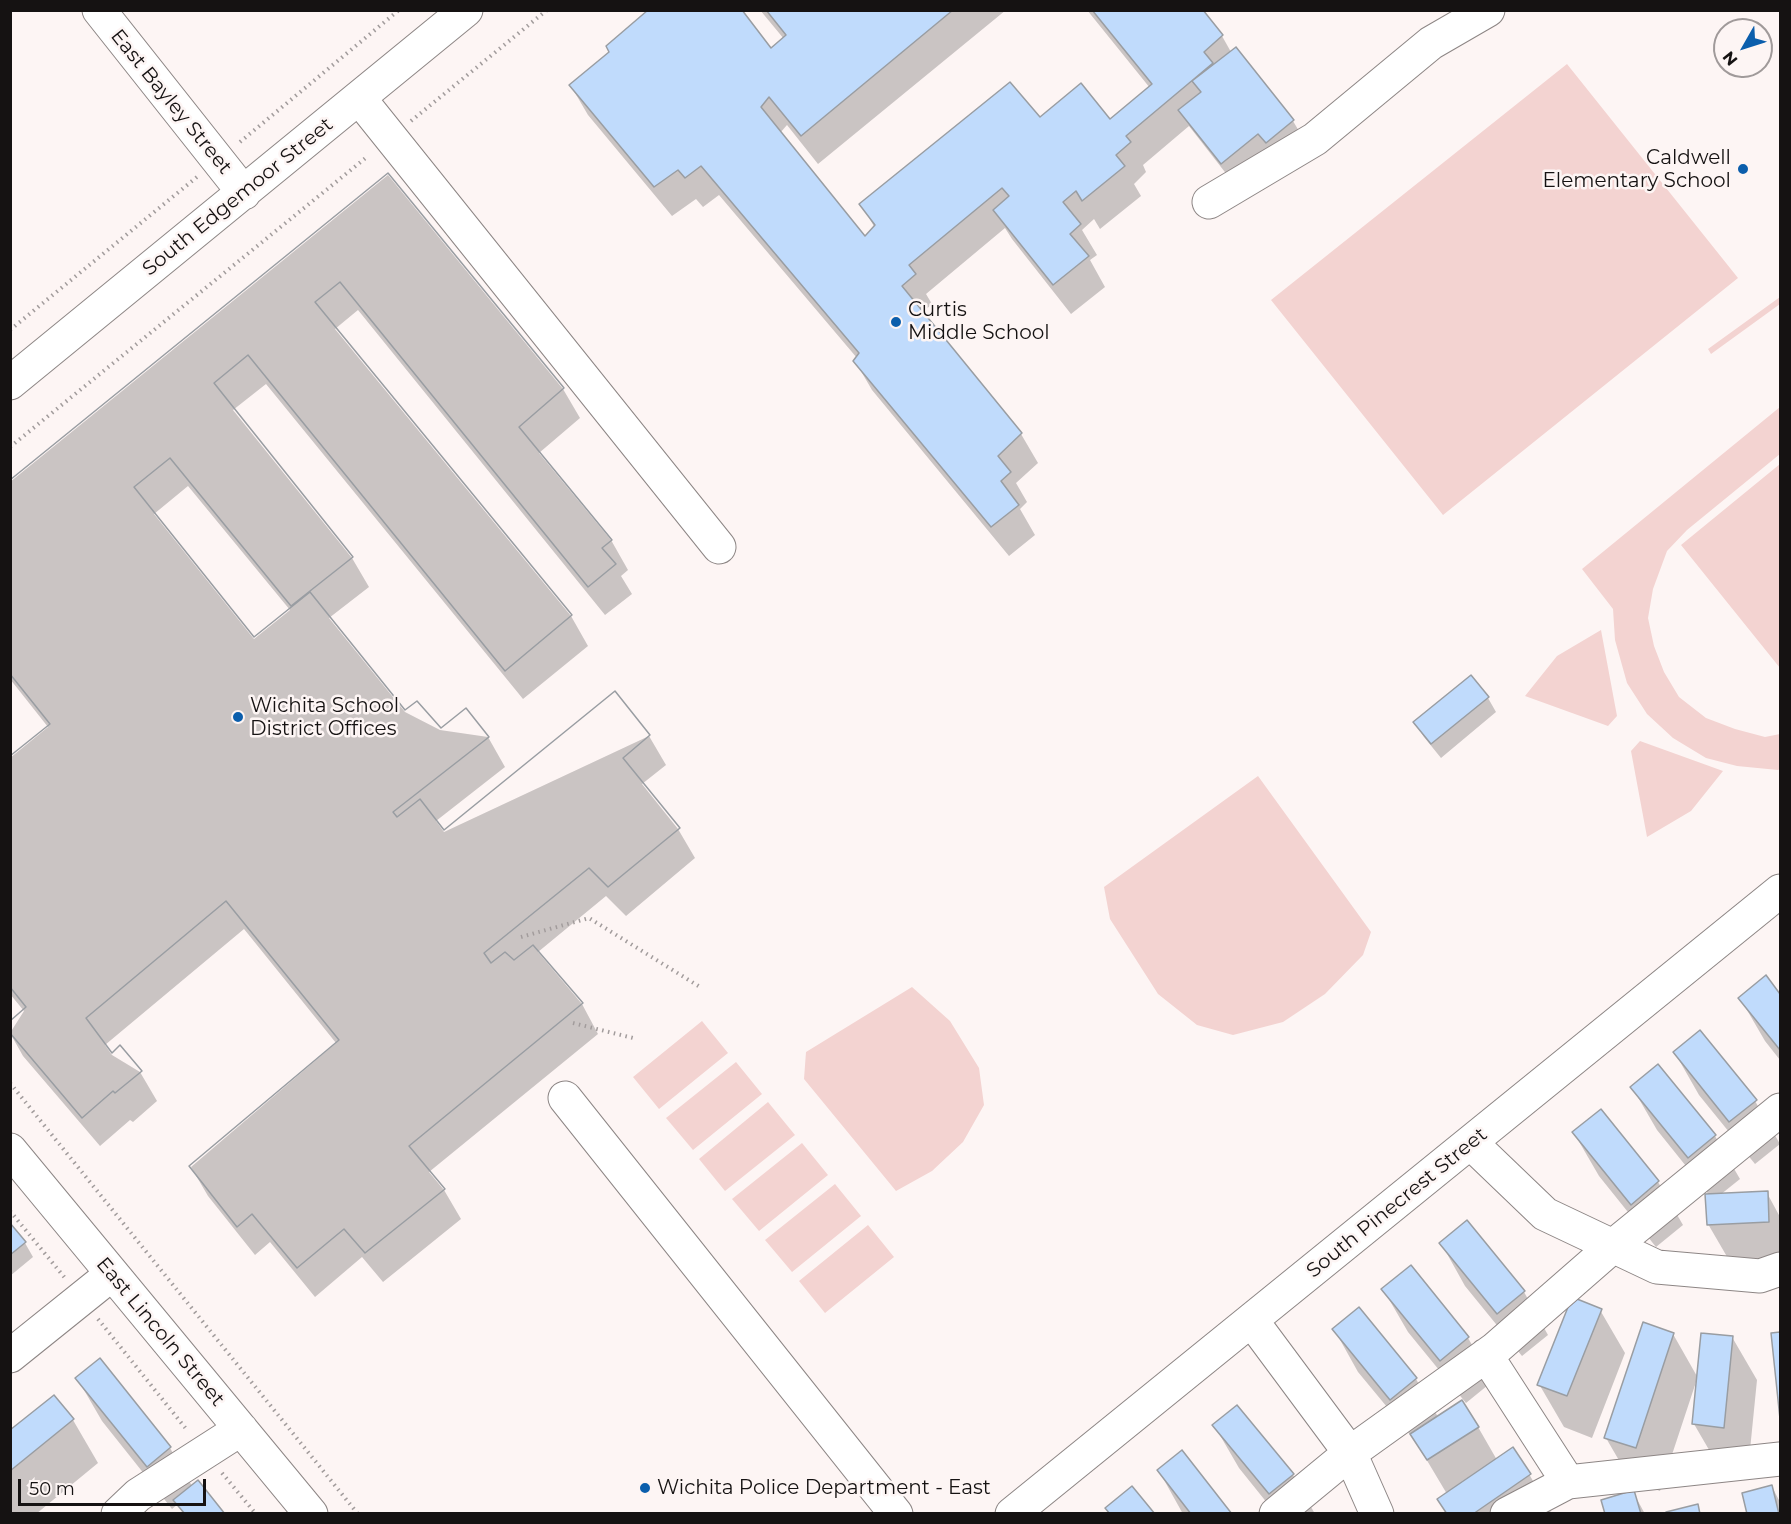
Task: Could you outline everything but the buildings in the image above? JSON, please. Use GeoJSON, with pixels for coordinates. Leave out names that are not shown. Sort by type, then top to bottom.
{"type":"FeatureCollection","features":[{"type":"Feature","properties":{"kind":"street","name":"East Bayley Street"},"geometry":{"type":"LineString","coordinates":[[99,10],[244,193]]}},
{"type":"Feature","properties":{"kind":"street","name":"South Edgemoor Street"},"geometry":{"type":"LineString","coordinates":[[10,383],[466,10]]}},
{"type":"Feature","properties":{"kind":"street"},"geometry":{"type":"LineString","coordinates":[[1209,202],[1315,140],[1431,43],[1488,10]]}},
{"type":"Feature","properties":{"kind":"street"},"geometry":{"type":"LineString","coordinates":[[359,98],[719,547]]}},
{"type":"Feature","properties":{"kind":"street","name":"South Pinecrest Street"},"geometry":{"type":"LineString","coordinates":[[1012,1514],[1780,891]]}},
{"type":"Feature","properties":{"kind":"street"},"geometry":{"type":"LineString","coordinates":[[565,1098],[896,1514]]}},
{"type":"Feature","properties":{"kind":"street"},"geometry":{"type":"LineString","coordinates":[[1276,1514],[1350,1453],[1486,1355],[1613,1246],[1780,1110]]}},
{"type":"Feature","properties":{"kind":"street"},"geometry":{"type":"LineString","coordinates":[[1471,1143],[1545,1214],[1657,1267],[1760,1276],[1780,1269]]}},
{"type":"Feature","properties":{"kind":"street","name":"East Lincoln Street"},"geometry":{"type":"LineString","coordinates":[[10,1150],[311,1514]]}},
{"type":"Feature","properties":{"kind":"street"},"geometry":{"type":"LineString","coordinates":[[10,1356],[112,1274]]}},
{"type":"Feature","properties":{"kind":"street"},"geometry":{"type":"LineString","coordinates":[[1252,1321],[1350,1453],[1377,1514]]}},
{"type":"Feature","properties":{"kind":"street"},"geometry":{"type":"LineString","coordinates":[[1486,1355],[1568,1482]]}},
{"type":"Feature","properties":{"kind":"street"},"geometry":{"type":"LineString","coordinates":[[118,1514],[138,1495],[241,1429]]}},
{"type":"Feature","properties":{"kind":"street"},"geometry":{"type":"LineString","coordinates":[[1507,1514],[1568,1482],[1780,1459]]}},
{"type":"Feature","properties":{"kind":"path"},"geometry":{"type":"LineString","coordinates":[[10,447],[547,10]]}},
{"type":"Feature","properties":{"kind":"path"},"geometry":{"type":"LineString","coordinates":[[521,937],[589,918],[700,987]]}},
{"type":"Feature","properties":{"kind":"path"},"geometry":{"type":"LineString","coordinates":[[573,1023],[637,1039]]}},
{"type":"Feature","properties":{"kind":"path"},"geometry":{"type":"LineString","coordinates":[[10,1083],[358,1514]]}},
{"type":"Feature","properties":{"kind":"path"},"geometry":{"type":"LineString","coordinates":[[10,1211],[256,1514]]}},
{"type":"Feature","properties":{"kind":"shaded area"},"geometry":{"type":"Polygon","coordinates":[[[1567,64],[1738,278],[1443,515],[1271,300],[1567,64]]]}},
{"type":"Feature","properties":{"kind":"shaded area"},"geometry":{"type":"Polygon","coordinates":[[[1780,297],[1780,304],[1711,354],[1708,349],[1780,297]]]}},
{"type":"Feature","properties":{"kind":"shaded area"},"geometry":{"type":"Polygon","coordinates":[[[1780,407],[1780,454],[1687,530],[1667,551],[1653,589],[1648,618],[1654,646],[1664,672],[1679,697],[1706,718],[1735,729],[1765,737],[1780,734],[1780,769],[1778,770],[1737,766],[1706,758],[1673,738],[1647,714],[1627,683],[1615,640],[1613,609],[1582,569],[1780,407]]]}},
{"type":"Feature","properties":{"kind":"shaded area"},"geometry":{"type":"Polygon","coordinates":[[[1780,464],[1780,668],[1681,545],[1780,464]]]}},
{"type":"Feature","properties":{"kind":"shaded area"},"geometry":{"type":"Polygon","coordinates":[[[1601,630],[1617,716],[1608,726],[1525,696],[1557,656],[1601,630]]]}},
{"type":"Feature","properties":{"kind":"shaded area"},"geometry":{"type":"Polygon","coordinates":[[[1640,741],[1723,771],[1691,811],[1647,837],[1631,751],[1640,741]]]}},
{"type":"Feature","properties":{"kind":"shaded area"},"geometry":{"type":"Polygon","coordinates":[[[1258,776],[1371,932],[1363,955],[1325,994],[1283,1022],[1233,1035],[1197,1025],[1158,994],[1110,919],[1104,887],[1258,776]]]}},
{"type":"Feature","properties":{"kind":"shaded area"},"geometry":{"type":"Polygon","coordinates":[[[912,987],[950,1021],[979,1068],[984,1105],[963,1142],[932,1171],[896,1191],[804,1079],[806,1052],[912,987]]]}},
{"type":"Feature","properties":{"kind":"shaded area"},"geometry":{"type":"Polygon","coordinates":[[[702,1021],[728,1053],[659,1109],[633,1077],[702,1021]]]}},
{"type":"Feature","properties":{"kind":"shaded area"},"geometry":{"type":"Polygon","coordinates":[[[736,1062],[762,1094],[693,1150],[666,1118],[736,1062]]]}},
{"type":"Feature","properties":{"kind":"shaded area"},"geometry":{"type":"Polygon","coordinates":[[[768,1102],[795,1135],[725,1191],[699,1159],[768,1102]]]}},
{"type":"Feature","properties":{"kind":"shaded area"},"geometry":{"type":"Polygon","coordinates":[[[802,1143],[828,1175],[759,1231],[732,1199],[802,1143]]]}},
{"type":"Feature","properties":{"kind":"shaded area"},"geometry":{"type":"Polygon","coordinates":[[[835,1184],[861,1216],[792,1272],[765,1240],[835,1184]]]}},
{"type":"Feature","properties":{"kind":"shaded area"},"geometry":{"type":"Polygon","coordinates":[[[868,1225],[894,1257],[825,1313],[799,1281],[868,1225]]]}},
{"type":"Feature","properties":{"kind":"place","name":"Caldwell Elementary School"},"geometry":{"type":"Point","coordinates":[1743,169]}},
{"type":"Feature","properties":{"kind":"place","name":"Curtis Middle School"},"geometry":{"type":"Point","coordinates":[896,322]}},
{"type":"Feature","properties":{"kind":"place","name":"Wichita School District Offices"},"geometry":{"type":"Point","coordinates":[238,717]}},
{"type":"Feature","properties":{"kind":"place","name":"Wichita Police Department - East"},"geometry":{"type":"Point","coordinates":[645,1488]}}]}
